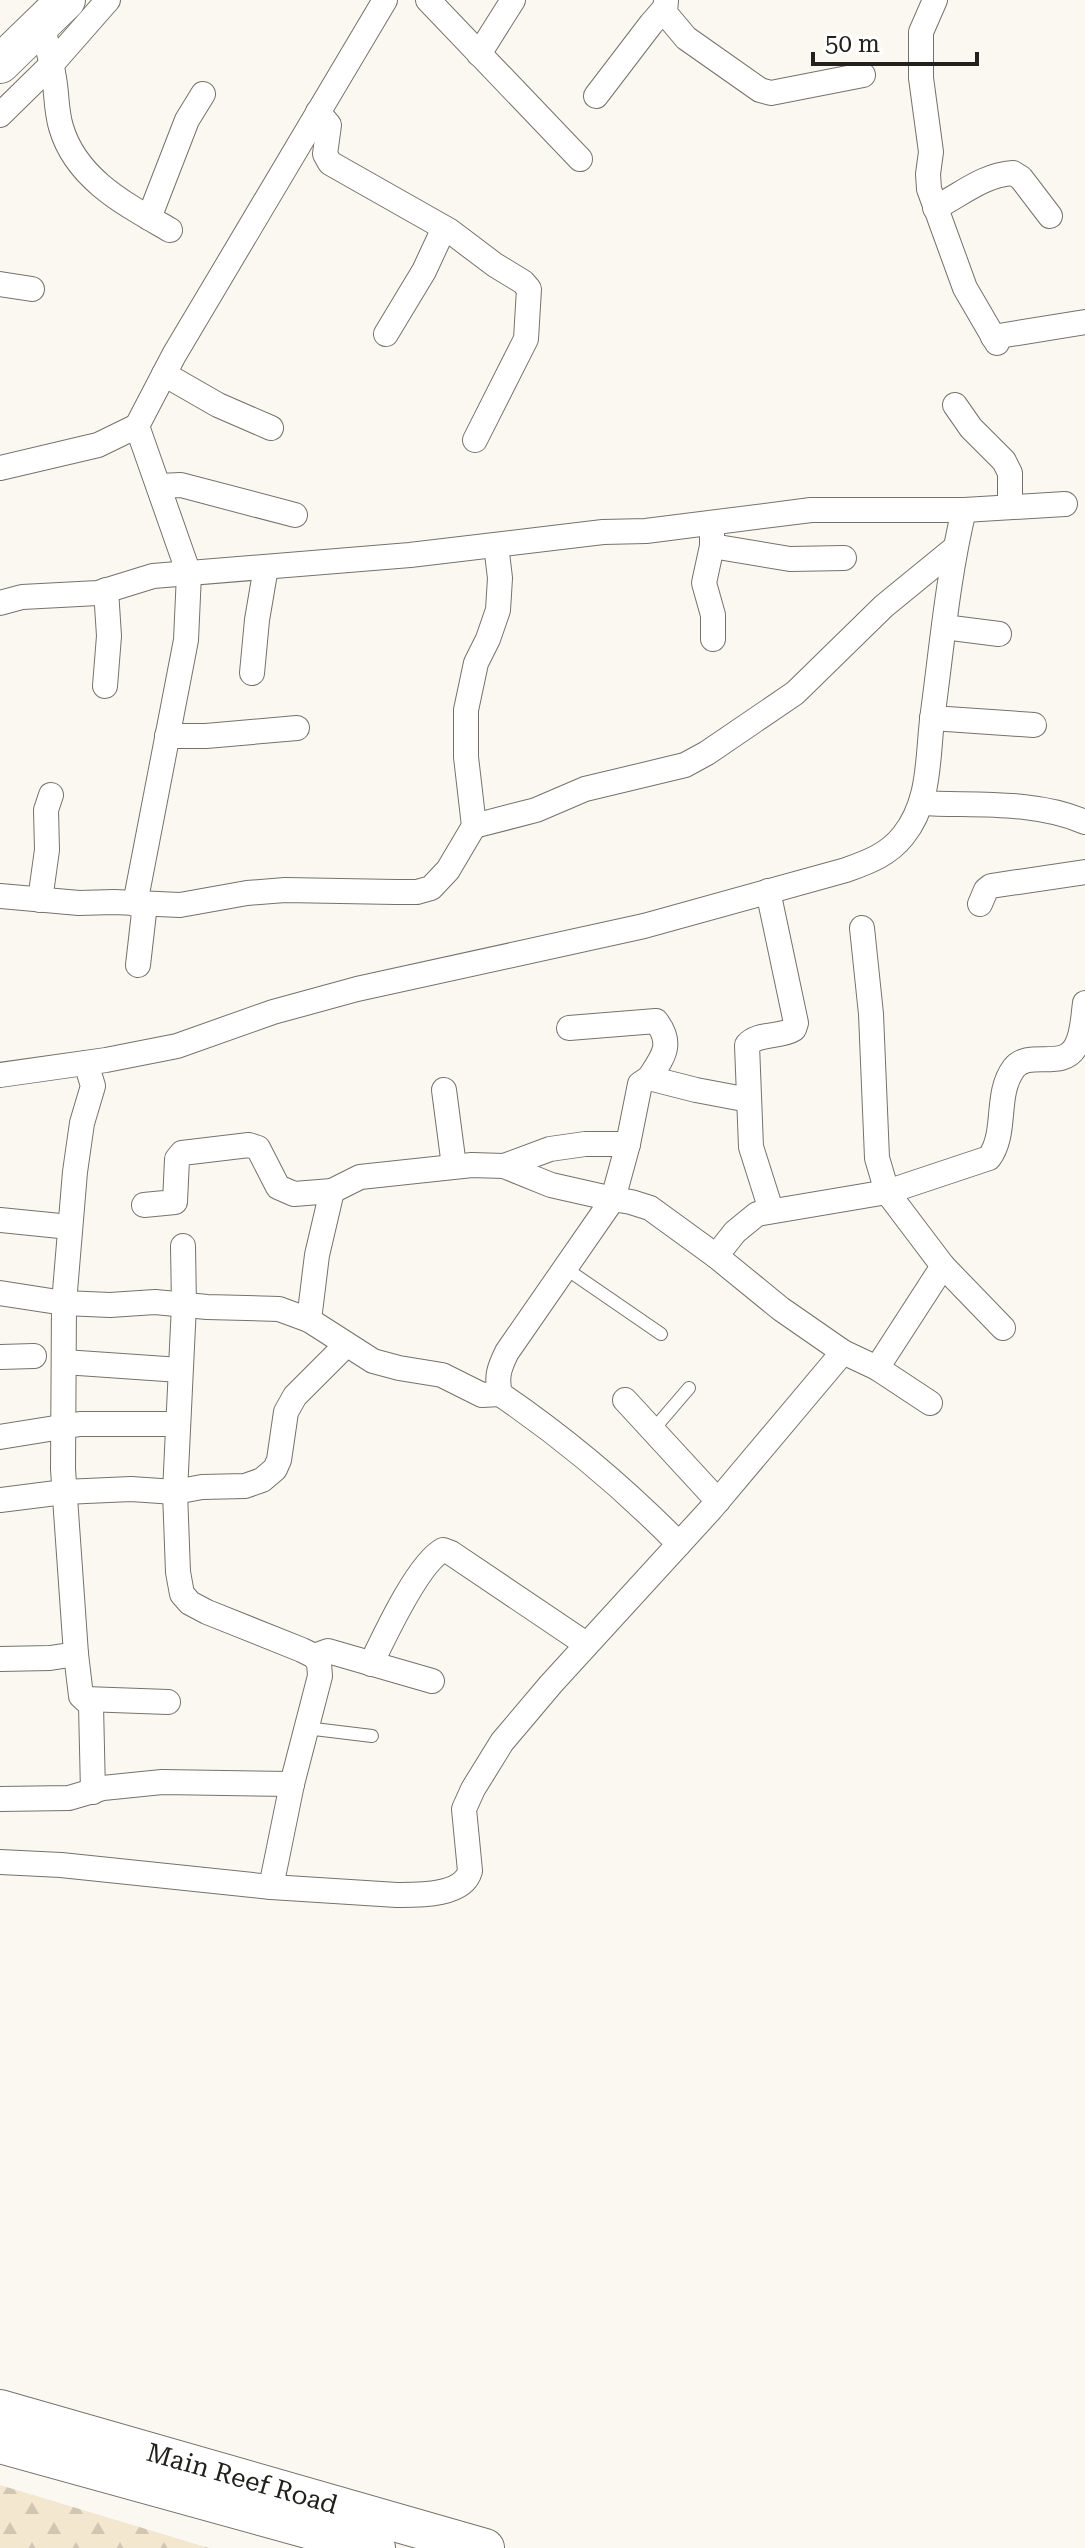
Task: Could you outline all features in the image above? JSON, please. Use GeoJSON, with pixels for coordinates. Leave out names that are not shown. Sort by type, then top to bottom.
{"type":"FeatureCollection","features":[{"type":"Feature","properties":{"kind":"main road"},"geometry":{"type":"LineString","coordinates":[[0,64],[54,12]]}},
{"type":"Feature","properties":{"kind":"main road","name":"Main Reef Road"},"geometry":{"type":"LineString","coordinates":[[0,2409],[485,2548]]}},
{"type":"Feature","properties":{"kind":"main road","name":"Main Reef Road"},"geometry":{"type":"LineString","coordinates":[[0,2444],[376,2548]]}},
{"type":"Feature","properties":{"kind":"street"},"geometry":{"type":"LineString","coordinates":[[0,115],[51,65],[108,0]]}},
{"type":"Feature","properties":{"kind":"street"},"geometry":{"type":"LineString","coordinates":[[0,468],[98,445],[137,426],[164,374],[385,0]]}},
{"type":"Feature","properties":{"kind":"street"},"geometry":{"type":"LineString","coordinates":[[428,0],[580,159]]}},
{"type":"Feature","properties":{"kind":"street"},"geometry":{"type":"LineString","coordinates":[[479,54],[513,0]]}},
{"type":"Feature","properties":{"kind":"street"},"geometry":{"type":"LineString","coordinates":[[935,0],[921,32],[921,78],[931,152],[929,189],[965,288],[995,340],[1085,322]]}},
{"type":"Feature","properties":{"kind":"street"},"geometry":{"type":"LineString","coordinates":[[666,4],[665,13],[686,38],[760,90],[771,93],[863,75]]}},
{"type":"Feature","properties":{"kind":"street"},"geometry":{"type":"LineString","coordinates":[[596,96],[666,4]]}},
{"type":"Feature","properties":{"kind":"street"},"geometry":{"type":"LineString","coordinates":[[54,12],[51,65],[60,125],[69,149],[95,182],[159,224],[187,120],[203,94]]}},
{"type":"Feature","properties":{"kind":"street"},"geometry":{"type":"LineString","coordinates":[[318,112],[329,125],[325,154],[330,163],[444,228],[529,289],[526,339],[475,440]]}},
{"type":"Feature","properties":{"kind":"street"},"geometry":{"type":"LineString","coordinates":[[935,208],[983,179],[1013,173],[1021,178],[1050,216]]}},
{"type":"Feature","properties":{"kind":"street"},"geometry":{"type":"LineString","coordinates":[[386,334],[424,271],[444,228]]}},
{"type":"Feature","properties":{"kind":"street"},"geometry":{"type":"LineString","coordinates":[[0,284],[32,289]]}},
{"type":"Feature","properties":{"kind":"street"},"geometry":{"type":"LineString","coordinates":[[164,374],[218,405],[271,428]]}},
{"type":"Feature","properties":{"kind":"street"},"geometry":{"type":"LineString","coordinates":[[955,405],[971,428],[1004,461],[1010,473],[1010,507]]}},
{"type":"Feature","properties":{"kind":"street"},"geometry":{"type":"LineString","coordinates":[[137,426],[189,574],[186,640],[140,904],[138,965]]}},
{"type":"Feature","properties":{"kind":"street"},"geometry":{"type":"LineString","coordinates":[[159,486],[181,485],[295,515]]}},
{"type":"Feature","properties":{"kind":"street"},"geometry":{"type":"LineString","coordinates":[[712,534],[811,510],[964,510],[1065,504]]}},
{"type":"Feature","properties":{"kind":"street"},"geometry":{"type":"LineString","coordinates":[[0,1075],[177,1046],[273,1012],[357,989],[644,926],[846,870],[878,858],[902,837],[921,803],[926,786],[944,627],[955,548],[964,510]]}},
{"type":"Feature","properties":{"kind":"street"},"geometry":{"type":"LineString","coordinates":[[0,603],[22,597],[77,595],[106,590],[153,576],[410,555],[603,532],[712,534],[790,559],[844,558]]}},
{"type":"Feature","properties":{"kind":"street"},"geometry":{"type":"LineString","coordinates":[[712,534],[704,583],[713,615],[713,639]]}},
{"type":"Feature","properties":{"kind":"street"},"geometry":{"type":"LineString","coordinates":[[0,896],[79,903],[180,905],[247,893],[285,890],[417,892],[431,888],[440,880],[474,826],[466,757],[466,710],[476,663],[498,610],[500,578],[496,545]]}},
{"type":"Feature","properties":{"kind":"street"},"geometry":{"type":"LineString","coordinates":[[474,826],[536,810],[585,789],[685,765],[707,753],[795,693],[884,606],[955,548]]}},
{"type":"Feature","properties":{"kind":"street"},"geometry":{"type":"LineString","coordinates":[[252,673],[266,567]]}},
{"type":"Feature","properties":{"kind":"street"},"geometry":{"type":"LineString","coordinates":[[105,686],[109,636],[106,590]]}},
{"type":"Feature","properties":{"kind":"street"},"geometry":{"type":"LineString","coordinates":[[944,627],[999,634]]}},
{"type":"Feature","properties":{"kind":"street"},"geometry":{"type":"LineString","coordinates":[[932,718],[1034,725]]}},
{"type":"Feature","properties":{"kind":"street"},"geometry":{"type":"LineString","coordinates":[[167,736],[297,728]]}},
{"type":"Feature","properties":{"kind":"street"},"geometry":{"type":"LineString","coordinates":[[40,900],[47,850],[46,810],[51,795]]}},
{"type":"Feature","properties":{"kind":"street"},"geometry":{"type":"LineString","coordinates":[[921,803],[1037,808],[1085,822]]}},
{"type":"Feature","properties":{"kind":"street"},"geometry":{"type":"LineString","coordinates":[[980,904],[991,886],[1085,872]]}},
{"type":"Feature","properties":{"kind":"street"},"geometry":{"type":"LineString","coordinates":[[768,891],[796,1023],[789,1033],[754,1038],[747,1045],[751,1147],[771,1210]]}},
{"type":"Feature","properties":{"kind":"street"},"geometry":{"type":"LineString","coordinates":[[862,928],[871,1014],[877,1158],[887,1192],[943,1266],[1003,1328]]}},
{"type":"Feature","properties":{"kind":"street"},"geometry":{"type":"LineString","coordinates":[[716,1256],[735,1232],[757,1214],[887,1192],[989,1158],[996,1148],[1001,1098],[1013,1069],[1022,1061],[1052,1059],[1071,1053],[1077,1045],[1085,1003]]}},
{"type":"Feature","properties":{"kind":"street"},"geometry":{"type":"LineString","coordinates":[[500,1394],[498,1370],[613,1199],[640,1084],[649,1078],[664,1056],[666,1047],[656,1021],[569,1028]]}},
{"type":"Feature","properties":{"kind":"street"},"geometry":{"type":"LineString","coordinates":[[86,1063],[93,1086],[82,1123],[64,1303],[64,1492],[79,1688],[81,1696],[91,1705],[93,1792]]}},
{"type":"Feature","properties":{"kind":"street"},"geometry":{"type":"LineString","coordinates":[[649,1078],[749,1100]]}},
{"type":"Feature","properties":{"kind":"street"},"geometry":{"type":"LineString","coordinates":[[444,1090],[454,1166]]}},
{"type":"Feature","properties":{"kind":"street"},"geometry":{"type":"LineString","coordinates":[[144,1205],[175,1202],[177,1159],[182,1153],[249,1145],[258,1148],[274,1182],[282,1190],[294,1194],[332,1191],[360,1177],[454,1166],[504,1166],[550,1149],[585,1144],[628,1144]]}},
{"type":"Feature","properties":{"kind":"street"},"geometry":{"type":"LineString","coordinates":[[504,1166],[551,1185],[650,1208],[781,1309],[843,1352],[877,1368],[930,1403]]}},
{"type":"Feature","properties":{"kind":"street"},"geometry":{"type":"LineString","coordinates":[[309,1320],[317,1255],[332,1191]]}},
{"type":"Feature","properties":{"kind":"street"},"geometry":{"type":"LineString","coordinates":[[0,1220],[70,1227]]}},
{"type":"Feature","properties":{"kind":"street"},"geometry":{"type":"LineString","coordinates":[[183,1246],[184,1305],[175,1492],[178,1572],[182,1594],[190,1603],[207,1612],[314,1656],[319,1663],[320,1676],[292,1784],[271,1887]]}},
{"type":"Feature","properties":{"kind":"street"},"geometry":{"type":"LineString","coordinates":[[877,1368],[943,1266]]}},
{"type":"Feature","properties":{"kind":"street"},"geometry":{"type":"LineString","coordinates":[[0,1293],[64,1303],[110,1305],[155,1302],[279,1309],[309,1320],[373,1361],[442,1375],[482,1395],[500,1394],[541,1422],[627,1491],[679,1544]]}},
{"type":"Feature","properties":{"kind":"street"},"geometry":{"type":"LineString","coordinates":[[0,1500],[64,1492],[131,1489],[175,1492],[202,1487],[245,1486],[262,1480],[275,1469],[279,1460],[286,1412],[295,1396],[346,1345]]}},
{"type":"Feature","properties":{"kind":"street"},"geometry":{"type":"LineString","coordinates":[[0,1862],[61,1865],[271,1887],[406,1895],[462,1886],[470,1871],[464,1809],[502,1742],[586,1644],[718,1501],[843,1352]]}},
{"type":"Feature","properties":{"kind":"street"},"geometry":{"type":"LineString","coordinates":[[0,1357],[34,1356]]}},
{"type":"Feature","properties":{"kind":"street"},"geometry":{"type":"LineString","coordinates":[[64,1362],[180,1370]]}},
{"type":"Feature","properties":{"kind":"street"},"geometry":{"type":"LineString","coordinates":[[625,1400],[718,1501]]}},
{"type":"Feature","properties":{"kind":"street"},"geometry":{"type":"LineString","coordinates":[[0,1437],[80,1424],[178,1424]]}},
{"type":"Feature","properties":{"kind":"street"},"geometry":{"type":"LineString","coordinates":[[371,1664],[424,1568],[435,1554],[443,1550],[586,1644]]}},
{"type":"Feature","properties":{"kind":"street"},"geometry":{"type":"LineString","coordinates":[[314,1656],[328,1651],[432,1681]]}},
{"type":"Feature","properties":{"kind":"street"},"geometry":{"type":"LineString","coordinates":[[0,1659],[76,1654]]}},
{"type":"Feature","properties":{"kind":"street"},"geometry":{"type":"LineString","coordinates":[[85,1699],[168,1702]]}},
{"type":"Feature","properties":{"kind":"street"},"geometry":{"type":"LineString","coordinates":[[0,1799],[69,1798],[122,1786],[162,1782],[292,1784]]}},
{"type":"Feature","properties":{"kind":"lane"},"geometry":{"type":"LineString","coordinates":[[565,1268],[661,1334]]}},
{"type":"Feature","properties":{"kind":"lane"},"geometry":{"type":"LineString","coordinates":[[653,1430],[689,1388]]}},
{"type":"Feature","properties":{"kind":"lane"},"geometry":{"type":"LineString","coordinates":[[306,1728],[372,1736]]}},
{"type":"Feature","properties":{"kind":"green space"},"geometry":{"type":"Polygon","coordinates":[[[0,2485],[209,2548],[0,2548],[0,2485]]]}}]}
